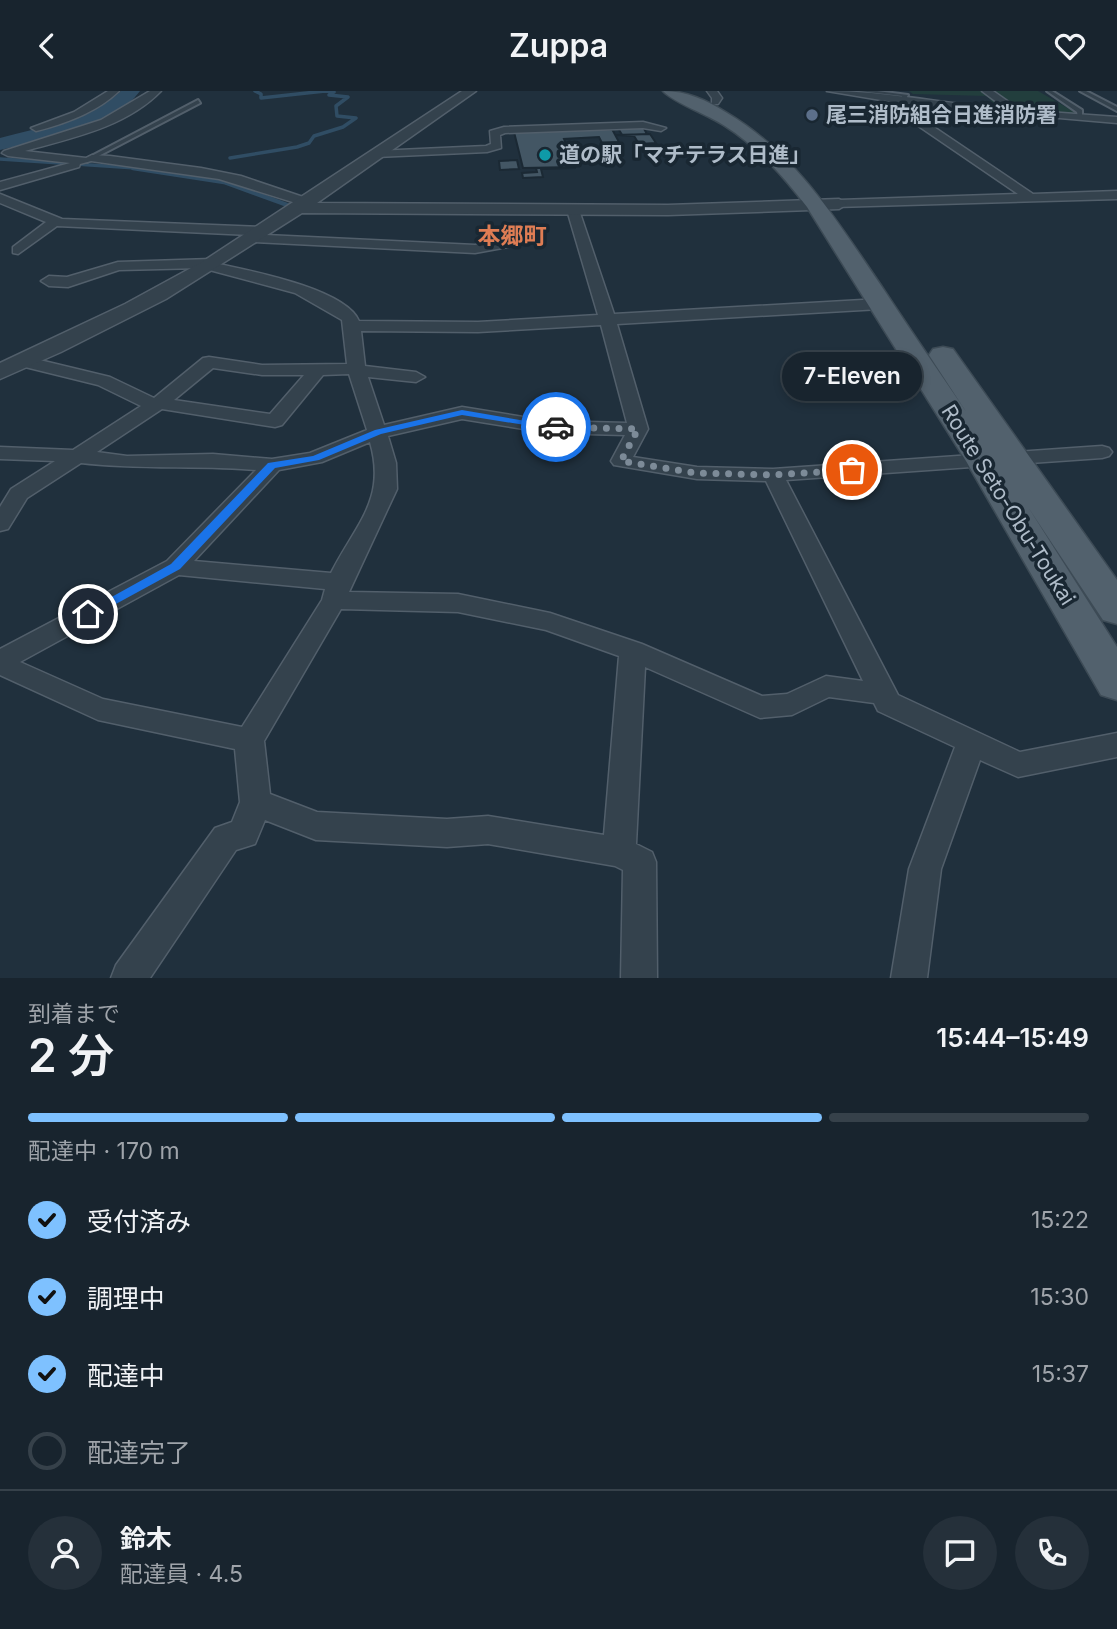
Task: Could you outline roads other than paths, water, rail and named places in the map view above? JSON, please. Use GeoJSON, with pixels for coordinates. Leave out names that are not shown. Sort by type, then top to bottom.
{"type":"FeatureCollection","features":[{"type":"Feature","properties":{"kind":"main road","name":"Route Seto-Obu-Toukai"},"geometry":{"type":"LineString","coordinates":[[670,91],[699,104],[760,142],[828,204],[1013,458],[1117,610]]}},
{"type":"Feature","properties":{"kind":"main road","name":"Route Seto-Obu-Toukai"},"geometry":{"type":"LineString","coordinates":[[688,91],[713,96],[784,141],[816,170],[828,204],[880,304],[983,461],[1117,683]]}},
{"type":"Feature","properties":{"kind":"street"},"geometry":{"type":"LineString","coordinates":[[23,132],[54,124],[95,106],[114,91]]}},
{"type":"Feature","properties":{"kind":"street"},"geometry":{"type":"LineString","coordinates":[[156,91],[144,102],[120,115],[78,132],[8,153],[154,163],[206,172],[242,181],[304,205],[668,210],[1117,195]]}},
{"type":"Feature","properties":{"kind":"street"},"geometry":{"type":"LineString","coordinates":[[0,372],[149,300],[210,265],[304,205],[470,91]]}},
{"type":"Feature","properties":{"kind":"street"},"geometry":{"type":"LineString","coordinates":[[832,91],[945,107],[1117,120]]}},
{"type":"Feature","properties":{"kind":"street"},"geometry":{"type":"LineString","coordinates":[[987,91],[1017,112]]}},
{"type":"Feature","properties":{"kind":"street"},"geometry":{"type":"LineString","coordinates":[[904,100],[903,105],[907,112],[918,121],[1031,198]]}},
{"type":"Feature","properties":{"kind":"street"},"geometry":{"type":"LineString","coordinates":[[1084,116],[1110,131]]}},
{"type":"Feature","properties":{"kind":"street"},"geometry":{"type":"LineString","coordinates":[[376,154],[487,149],[498,146],[494,132],[504,130],[643,125],[661,128]]}},
{"type":"Feature","properties":{"kind":"street"},"geometry":{"type":"LineString","coordinates":[[0,186],[68,168],[87,160]]}},
{"type":"Feature","properties":{"kind":"street"},"geometry":{"type":"LineString","coordinates":[[0,198],[55,221],[475,249],[503,244]]}},
{"type":"Feature","properties":{"kind":"street"},"geometry":{"type":"LineString","coordinates":[[573,210],[629,389],[638,429],[621,461],[696,473],[773,475],[1102,452]]}},
{"type":"Feature","properties":{"kind":"street"},"geometry":{"type":"LineString","coordinates":[[18,250],[55,221]]}},
{"type":"Feature","properties":{"kind":"street"},"geometry":{"type":"LineString","coordinates":[[118,266],[155,226]]}},
{"type":"Feature","properties":{"kind":"street"},"geometry":{"type":"LineString","coordinates":[[49,281],[68,282],[118,266],[210,265],[288,285],[340,309],[350,318],[353,326],[356,370],[378,432],[387,485],[375,521],[249,740],[255,802],[244,834],[226,838],[129,978]]}},
{"type":"Feature","properties":{"kind":"street"},"geometry":{"type":"LineString","coordinates":[[353,326],[478,327],[880,304]]}},
{"type":"Feature","properties":{"kind":"street"},"geometry":{"type":"LineString","coordinates":[[23,361],[104,381],[156,404],[275,421],[317,371]]}},
{"type":"Feature","properties":{"kind":"street"},"geometry":{"type":"LineString","coordinates":[[0,524],[19,494],[156,404],[209,362],[262,370],[356,370],[416,377]]}},
{"type":"Feature","properties":{"kind":"street"},"geometry":{"type":"LineString","coordinates":[[0,453],[77,456],[127,462],[213,460],[272,465],[315,458],[378,432],[462,412],[548,427],[638,429]]}},
{"type":"Feature","properties":{"kind":"street"},"geometry":{"type":"LineString","coordinates":[[0,663],[176,567],[272,465]]}},
{"type":"Feature","properties":{"kind":"street"},"geometry":{"type":"LineString","coordinates":[[773,475],[888,703],[1018,765],[1117,745]]}},
{"type":"Feature","properties":{"kind":"street"},"geometry":{"type":"LineString","coordinates":[[176,567],[336,591],[458,603],[550,622],[633,651],[760,707],[792,704],[826,686],[883,694]]}},
{"type":"Feature","properties":{"kind":"street"},"geometry":{"type":"LineString","coordinates":[[619,852],[633,651]]}},
{"type":"Feature","properties":{"kind":"street"},"geometry":{"type":"LineString","coordinates":[[0,663],[98,709],[249,740]]}},
{"type":"Feature","properties":{"kind":"street"},"geometry":{"type":"LineString","coordinates":[[909,978],[925,869],[972,742]]}},
{"type":"Feature","properties":{"kind":"street"},"geometry":{"type":"LineString","coordinates":[[255,802],[316,826],[447,833],[488,830],[619,852],[640,862],[639,978]]}},
{"type":"Feature","properties":{"kind":"lane"},"geometry":{"type":"LineString","coordinates":[[861,91],[905,95],[904,100]]}},
{"type":"Feature","properties":{"kind":"lane"},"geometry":{"type":"LineString","coordinates":[[1049,91],[1084,116]]}},
{"type":"Feature","properties":{"kind":"lane"},"geometry":{"type":"LineString","coordinates":[[1082,91],[1117,109]]}},
{"type":"Feature","properties":{"kind":"lane"},"geometry":{"type":"LineString","coordinates":[[1097,91],[1117,101]]}},
{"type":"Feature","properties":{"kind":"lane"},"geometry":{"type":"LineString","coordinates":[[87,160],[198,102]]}},
{"type":"Feature","properties":{"kind":"waterway"},"geometry":{"type":"LineString","coordinates":[[0,144],[52,131],[89,118],[120,102],[131,91]]}},
{"type":"Feature","properties":{"kind":"waterway"},"geometry":{"type":"LineString","coordinates":[[230,158],[297,147],[309,143],[314,136],[343,127],[356,118],[337,116],[336,106],[348,97],[329,95],[334,92],[261,98],[261,94],[255,91]]}},
{"type":"Feature","properties":{"kind":"waterway"},"geometry":{"type":"LineString","coordinates":[[0,159],[151,169]]}},
{"type":"Feature","properties":{"kind":"waterway"},"geometry":{"type":"LineString","coordinates":[[133,168],[224,182],[290,206]]}},
{"type":"Feature","properties":{"kind":"place","name":"尾三消防組合日進消防署"},"geometry":{"type":"Point","coordinates":[812,115]}},
{"type":"Feature","properties":{"kind":"place","name":"道の駅「マチテラス日進」"},"geometry":{"type":"Point","coordinates":[545,155]}},
{"type":"Feature","properties":{"kind":"place","name":"7-Eleven"},"geometry":{"type":"Point","coordinates":[852,470]}},
{"type":"Feature","properties":{"kind":"district","name":"本郷町"},"geometry":{"type":"Point","coordinates":[512,236]}}]}
